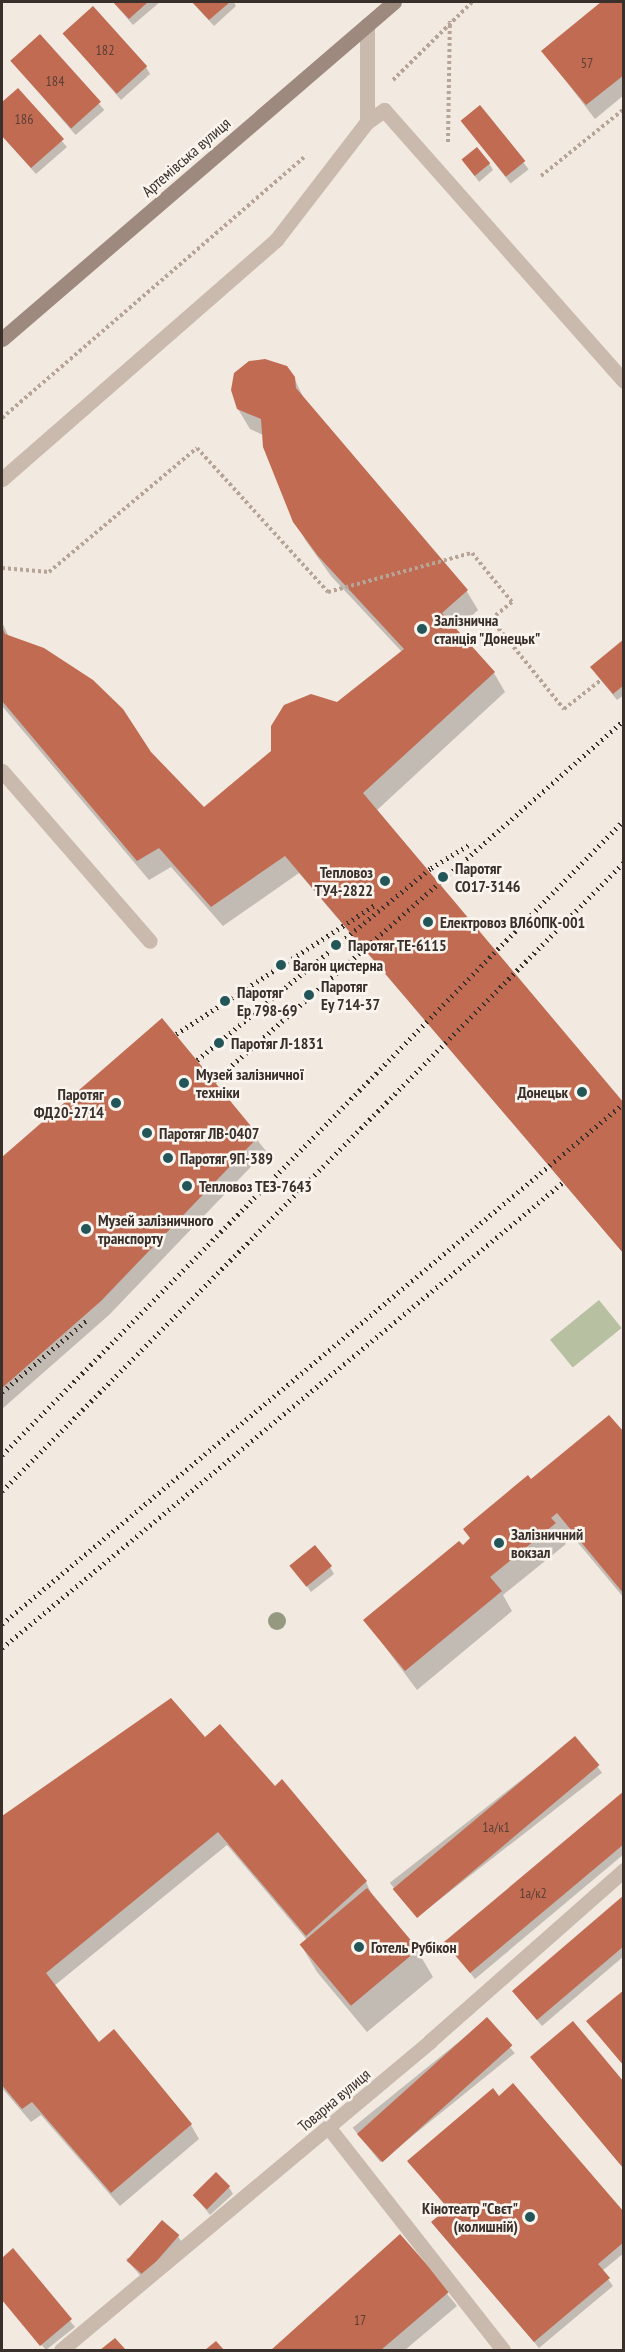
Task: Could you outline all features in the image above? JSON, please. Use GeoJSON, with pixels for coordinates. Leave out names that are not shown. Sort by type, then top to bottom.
{"type":"FeatureCollection","features":[{"type":"Feature","properties":{"kind":"main road","name":"Артемівська вулиця"},"geometry":{"type":"LineString","coordinates":[[2,339],[394,2]]}},
{"type":"Feature","properties":{"kind":"street"},"geometry":{"type":"LineString","coordinates":[[367,25],[367,122]]}},
{"type":"Feature","properties":{"kind":"street"},"geometry":{"type":"LineString","coordinates":[[2,479],[276,240],[367,122],[384,110],[624,381]]}},
{"type":"Feature","properties":{"kind":"street"},"geometry":{"type":"LineString","coordinates":[[2,771],[150,941]]}},
{"type":"Feature","properties":{"kind":"street","name":"Товарна вулиця"},"geometry":{"type":"LineString","coordinates":[[61,2350],[329,2128],[624,1870]]}},
{"type":"Feature","properties":{"kind":"street"},"geometry":{"type":"LineString","coordinates":[[329,2128],[503,2350]]}},
{"type":"Feature","properties":{"kind":"path"},"geometry":{"type":"LineString","coordinates":[[366,104],[472,2]]}},
{"type":"Feature","properties":{"kind":"path"},"geometry":{"type":"LineString","coordinates":[[448,182],[450,21]]}},
{"type":"Feature","properties":{"kind":"path"},"geometry":{"type":"LineString","coordinates":[[541,176],[624,109]]}},
{"type":"Feature","properties":{"kind":"path"},"geometry":{"type":"LineString","coordinates":[[2,418],[313,150]]}},
{"type":"Feature","properties":{"kind":"path"},"geometry":{"type":"LineString","coordinates":[[2,568],[49,572],[197,448],[328,592],[472,553],[512,602],[491,619],[564,709],[601,680]]}},
{"type":"Feature","properties":{"kind":"green space"},"geometry":{"type":"Polygon","coordinates":[[[599,1300],[622,1328],[573,1368],[550,1340],[599,1300]]]}},
{"type":"Feature","properties":{"kind":"building"},"geometry":{"type":"Polygon","coordinates":[[[113,2],[148,2],[129,19],[113,2]]]}},
{"type":"Feature","properties":{"kind":"building"},"geometry":{"type":"Polygon","coordinates":[[[192,2],[230,2],[209,20],[192,2]]]}},
{"type":"Feature","properties":{"kind":"building"},"geometry":{"type":"Polygon","coordinates":[[[601,2],[624,2],[624,75],[586,105],[541,51],[601,2]]]}},
{"type":"Feature","properties":{"kind":"building"},"geometry":{"type":"Polygon","coordinates":[[[93,6],[147,66],[117,94],[63,33],[93,6]]]}},
{"type":"Feature","properties":{"kind":"building"},"geometry":{"type":"Polygon","coordinates":[[[40,34],[101,102],[71,128],[10,61],[40,34]]]}},
{"type":"Feature","properties":{"kind":"building"},"geometry":{"type":"Polygon","coordinates":[[[18,88],[64,139],[31,168],[2,136],[2,102],[18,88]]]}},
{"type":"Feature","properties":{"kind":"building"},"geometry":{"type":"Polygon","coordinates":[[[480,105],[525,161],[506,177],[461,121],[480,105]]]}},
{"type":"Feature","properties":{"kind":"building"},"geometry":{"type":"Polygon","coordinates":[[[477,147],[490,163],[475,176],[461,160],[477,147]]]}},
{"type":"Feature","properties":{"kind":"building","name":"Залізнична станція \"Донецьк\""},"geometry":{"type":"Polygon","coordinates":[[[265,359],[287,366],[295,377],[296,388],[468,590],[442,613],[495,672],[363,793],[624,1103],[624,1254],[285,856],[211,907],[159,848],[137,861],[2,701],[2,626],[5,634],[44,648],[93,680],[123,709],[151,752],[204,807],[271,751],[271,726],[284,705],[311,694],[337,702],[404,649],[318,556],[293,522],[263,447],[261,419],[237,409],[231,390],[234,373],[249,361],[265,359]]]}},
{"type":"Feature","properties":{"kind":"building"},"geometry":{"type":"Polygon","coordinates":[[[624,639],[624,685],[613,694],[590,667],[624,639]]]}},
{"type":"Feature","properties":{"kind":"building","name":"Музей залізничного транспорту"},"geometry":{"type":"Polygon","coordinates":[[[162,1018],[259,1136],[101,1301],[2,1388],[2,1157],[162,1018]]]}},
{"type":"Feature","properties":{"kind":"building","name":"Залізничний вокзал"},"geometry":{"type":"Polygon","coordinates":[[[609,1415],[624,1432],[624,1594],[557,1513],[551,1518],[556,1523],[490,1577],[502,1591],[405,1671],[363,1620],[459,1541],[463,1545],[470,1538],[463,1529],[528,1475],[531,1479],[609,1415]]]}},
{"type":"Feature","properties":{"kind":"building"},"geometry":{"type":"Polygon","coordinates":[[[315,1545],[332,1566],[306,1587],[289,1566],[315,1545]]]}},
{"type":"Feature","properties":{"kind":"building"},"geometry":{"type":"Polygon","coordinates":[[[171,1698],[205,1737],[220,1724],[275,1786],[282,1779],[367,1881],[306,1936],[218,1832],[46,1973],[99,2042],[114,2029],[192,2124],[111,2193],[32,2102],[22,2109],[2,2085],[2,1816],[171,1698]]]}},
{"type":"Feature","properties":{"kind":"building"},"geometry":{"type":"Polygon","coordinates":[[[575,1736],[599,1765],[417,1918],[393,1889],[575,1736]]]}},
{"type":"Feature","properties":{"kind":"building"},"geometry":{"type":"Polygon","coordinates":[[[624,1791],[624,1844],[470,1973],[444,1942],[624,1791]]]}},
{"type":"Feature","properties":{"kind":"building","name":"Готель Рубікон"},"geometry":{"type":"Polygon","coordinates":[[[367,1888],[418,1949],[351,2006],[300,1945],[367,1888]]]}},
{"type":"Feature","properties":{"kind":"building"},"geometry":{"type":"Polygon","coordinates":[[[624,1895],[624,1946],[537,2020],[512,1991],[624,1895]]]}},
{"type":"Feature","properties":{"kind":"building"},"geometry":{"type":"Polygon","coordinates":[[[624,1990],[624,2066],[586,2021],[624,1990]]]}},
{"type":"Feature","properties":{"kind":"building"},"geometry":{"type":"Polygon","coordinates":[[[487,2017],[512,2045],[382,2162],[357,2134],[487,2017]]]}},
{"type":"Feature","properties":{"kind":"building"},"geometry":{"type":"Polygon","coordinates":[[[573,2021],[624,2082],[624,2169],[530,2057],[573,2021]]]}},
{"type":"Feature","properties":{"kind":"building","name":"Кінотеатр \"Свєт\" (колишній)"},"geometry":{"type":"Polygon","coordinates":[[[513,2083],[624,2212],[624,2242],[598,2264],[610,2278],[534,2342],[431,2222],[448,2208],[407,2161],[493,2088],[499,2096],[513,2083]]]}},
{"type":"Feature","properties":{"kind":"building"},"geometry":{"type":"Polygon","coordinates":[[[216,2172],[230,2186],[207,2209],[193,2195],[216,2172]]]}},
{"type":"Feature","properties":{"kind":"building"},"geometry":{"type":"Polygon","coordinates":[[[162,2220],[179,2235],[144,2276],[127,2261],[162,2220]]]}},
{"type":"Feature","properties":{"kind":"building"},"geometry":{"type":"Polygon","coordinates":[[[400,2234],[450,2291],[381,2350],[271,2350],[400,2234]]]}},
{"type":"Feature","properties":{"kind":"building"},"geometry":{"type":"Polygon","coordinates":[[[13,2248],[72,2319],[40,2346],[2,2300],[2,2258],[13,2248]]]}},
{"type":"Feature","properties":{"kind":"building"},"geometry":{"type":"Polygon","coordinates":[[[115,2338],[126,2350],[100,2350],[115,2338]]]}},
{"type":"Feature","properties":{"kind":"building"},"geometry":{"type":"Polygon","coordinates":[[[216,2341],[224,2350],[205,2350],[216,2341]]]}},
{"type":"Feature","properties":{"kind":"railway"},"geometry":{"type":"LineString","coordinates":[[214,1081],[624,720]]}},
{"type":"Feature","properties":{"kind":"railway"},"geometry":{"type":"LineString","coordinates":[[2,1455],[624,820]]}},
{"type":"Feature","properties":{"kind":"railway"},"geometry":{"type":"LineString","coordinates":[[197,1060],[431,868],[472,843]]}},
{"type":"Feature","properties":{"kind":"railway"},"geometry":{"type":"LineString","coordinates":[[2,1491],[624,862]]}},
{"type":"Feature","properties":{"kind":"railway"},"geometry":{"type":"LineString","coordinates":[[176,1034],[376,904]]}},
{"type":"Feature","properties":{"kind":"railway"},"geometry":{"type":"LineString","coordinates":[[2,1624],[624,1103]]}},
{"type":"Feature","properties":{"kind":"railway"},"geometry":{"type":"LineString","coordinates":[[2,1648],[562,1183]]}},
{"type":"Feature","properties":{"kind":"railway"},"geometry":{"type":"LineString","coordinates":[[2,1392],[88,1319]]}},
{"type":"Feature","properties":{"kind":"place","name":"Залізнична станція \"Донецьк\""},"geometry":{"type":"Point","coordinates":[422,629]}},
{"type":"Feature","properties":{"kind":"place","name":"Паротяг СО17-3146"},"geometry":{"type":"Point","coordinates":[443,877]}},
{"type":"Feature","properties":{"kind":"place","name":"Тепловоз ТУ4-2822"},"geometry":{"type":"Point","coordinates":[385,881]}},
{"type":"Feature","properties":{"kind":"place","name":"Електровоз ВЛ60ПК-001"},"geometry":{"type":"Point","coordinates":[428,922]}},
{"type":"Feature","properties":{"kind":"place","name":"Паротяг ТЕ-6115"},"geometry":{"type":"Point","coordinates":[336,945]}},
{"type":"Feature","properties":{"kind":"place","name":"Вагон цистерна"},"geometry":{"type":"Point","coordinates":[281,965]}},
{"type":"Feature","properties":{"kind":"place","name":"Паротяг Еу 714-37"},"geometry":{"type":"Point","coordinates":[309,995]}},
{"type":"Feature","properties":{"kind":"place","name":"Паротяг Ер 798-69"},"geometry":{"type":"Point","coordinates":[225,1001]}},
{"type":"Feature","properties":{"kind":"place","name":"Паротяг Л-1831"},"geometry":{"type":"Point","coordinates":[219,1043]}},
{"type":"Feature","properties":{"kind":"place","name":"Музей залізничної техніки"},"geometry":{"type":"Point","coordinates":[184,1083]}},
{"type":"Feature","properties":{"kind":"place","name":"Донецьк"},"geometry":{"type":"Point","coordinates":[582,1092]}},
{"type":"Feature","properties":{"kind":"place","name":"Паротяг ФД20-2714"},"geometry":{"type":"Point","coordinates":[116,1103]}},
{"type":"Feature","properties":{"kind":"place","name":"Паротяг ЛВ-0407"},"geometry":{"type":"Point","coordinates":[147,1133]}},
{"type":"Feature","properties":{"kind":"place","name":"Паротяг 9П-389"},"geometry":{"type":"Point","coordinates":[168,1158]}},
{"type":"Feature","properties":{"kind":"place","name":"Тепловоз ТЕЗ-7643"},"geometry":{"type":"Point","coordinates":[187,1186]}},
{"type":"Feature","properties":{"kind":"place","name":"Музей залізничного транспорту"},"geometry":{"type":"Point","coordinates":[86,1229]}},
{"type":"Feature","properties":{"kind":"place","name":"Залізничний вокзал"},"geometry":{"type":"Point","coordinates":[499,1543]}},
{"type":"Feature","properties":{"kind":"place","name":"Готель Рубікон"},"geometry":{"type":"Point","coordinates":[359,1947]}},
{"type":"Feature","properties":{"kind":"place","name":"Кінотеатр \"Свєт\" (колишній)"},"geometry":{"type":"Point","coordinates":[530,2217]}}]}
